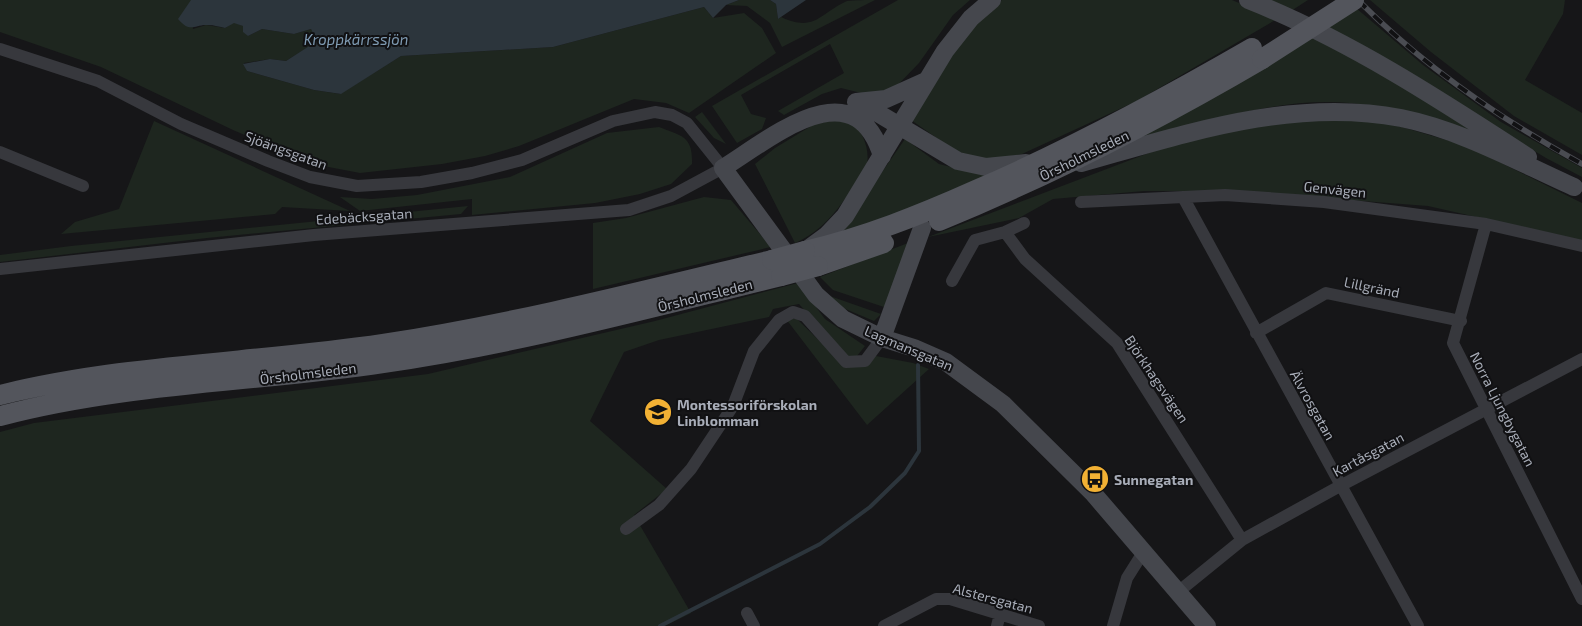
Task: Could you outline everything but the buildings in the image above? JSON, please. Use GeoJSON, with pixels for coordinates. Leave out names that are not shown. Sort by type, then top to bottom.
{"type":"FeatureCollection","features":[{"type":"Feature","properties":{"kind":"main road","name":"Örsholmsleden"},"geometry":{"type":"LineString","coordinates":[[811,259],[1147,124],[1257,53],[1330,0]]}},
{"type":"Feature","properties":{"kind":"main road","name":"Örsholmsleden"},"geometry":{"type":"LineString","coordinates":[[1257,53],[1354,0]]}},
{"type":"Feature","properties":{"kind":"main road","name":"Örsholmsleden"},"geometry":{"type":"LineString","coordinates":[[0,416],[107,395],[325,372],[437,355],[580,325],[922,228],[1048,165]]}},
{"type":"Feature","properties":{"kind":"main road","name":"Örsholmsleden"},"geometry":{"type":"LineString","coordinates":[[0,395],[110,375],[322,352],[433,335],[776,268]]}},
{"type":"Feature","properties":{"kind":"street"},"geometry":{"type":"LineString","coordinates":[[811,259],[827,235],[845,216],[901,127],[926,81],[957,34],[992,0]]}},
{"type":"Feature","properties":{"kind":"street"},"geometry":{"type":"LineString","coordinates":[[1248,0],[1311,28],[1391,72],[1578,189]]}},
{"type":"Feature","properties":{"kind":"street","name":"Sjöängsgatan"},"geometry":{"type":"LineString","coordinates":[[0,49],[98,81],[181,124],[268,161],[310,177],[358,186],[421,182],[472,173],[522,160],[613,120],[655,112],[672,115],[687,123]]}},
{"type":"Feature","properties":{"kind":"street"},"geometry":{"type":"LineString","coordinates":[[723,168],[779,130],[803,120],[833,103],[848,101],[862,103],[897,95],[926,81]]}},
{"type":"Feature","properties":{"kind":"street"},"geometry":{"type":"LineString","coordinates":[[862,103],[950,157],[970,165],[1002,167],[1048,165],[1258,117],[1332,112],[1401,118],[1437,128],[1578,189]]}},
{"type":"Feature","properties":{"kind":"street"},"geometry":{"type":"LineString","coordinates":[[803,120],[837,111],[850,113],[867,125],[878,143],[882,156]]}},
{"type":"Feature","properties":{"kind":"street","name":"Lagmansgatan"},"geometry":{"type":"LineString","coordinates":[[687,123],[723,168],[816,295],[843,319],[882,338],[914,348],[946,362],[977,383],[1052,452],[1144,550],[1208,626]]}},
{"type":"Feature","properties":{"kind":"street"},"geometry":{"type":"LineString","coordinates":[[0,152],[83,186]]}},
{"type":"Feature","properties":{"kind":"street","name":"Edebäcksgatan"},"geometry":{"type":"LineString","coordinates":[[0,269],[314,235],[629,210],[671,196],[723,168]]}},
{"type":"Feature","properties":{"kind":"street","name":"Genvägen"},"geometry":{"type":"LineString","coordinates":[[1081,202],[1225,195],[1324,202],[1486,224],[1582,246]]}},
{"type":"Feature","properties":{"kind":"street","name":"Älvrosgatan"},"geometry":{"type":"LineString","coordinates":[[1183,197],[1418,626]]}},
{"type":"Feature","properties":{"kind":"street"},"geometry":{"type":"LineString","coordinates":[[952,282],[975,240],[1005,232],[1024,223]]}},
{"type":"Feature","properties":{"kind":"street","name":"Norra Ljungbygatan"},"geometry":{"type":"LineString","coordinates":[[1486,224],[1453,344],[1582,599]]}},
{"type":"Feature","properties":{"kind":"street"},"geometry":{"type":"LineString","coordinates":[[626,529],[659,505],[695,462],[733,406],[754,351],[779,320],[793,312],[805,316],[846,362],[865,361],[882,338],[922,228]]}},
{"type":"Feature","properties":{"kind":"street","name":"Björkhagsvägen"},"geometry":{"type":"LineString","coordinates":[[1005,232],[1025,260],[1117,344],[1242,540]]}},
{"type":"Feature","properties":{"kind":"street","name":"Lillgränd"},"geometry":{"type":"LineString","coordinates":[[1256,333],[1326,293],[1460,321]]}},
{"type":"Feature","properties":{"kind":"street","name":"Kartåsgatan"},"geometry":{"type":"LineString","coordinates":[[1178,592],[1242,540],[1340,486],[1582,359]]}},
{"type":"Feature","properties":{"kind":"street"},"geometry":{"type":"LineString","coordinates":[[1113,626],[1127,578],[1144,550]]}},
{"type":"Feature","properties":{"kind":"street","name":"Alstersgatan"},"geometry":{"type":"LineString","coordinates":[[884,626],[936,599],[950,599],[998,620],[1039,626]]}},
{"type":"Feature","properties":{"kind":"street"},"geometry":{"type":"LineString","coordinates":[[747,613],[754,626]]}},
{"type":"Feature","properties":{"kind":"shaded area"},"geometry":{"type":"Polygon","coordinates":[[[0,0],[191,0],[193,29],[206,25],[225,28],[234,22],[243,26],[248,36],[262,29],[294,34],[311,29],[318,41],[286,61],[270,59],[244,63],[247,71],[314,90],[340,94],[401,56],[553,47],[704,7],[713,18],[744,13],[762,28],[776,53],[689,113],[666,103],[634,99],[519,146],[485,156],[442,164],[360,173],[313,164],[233,130],[101,67],[0,32],[0,0]]]}},
{"type":"Feature","properties":{"kind":"shaded area"},"geometry":{"type":"Polygon","coordinates":[[[739,0],[770,0],[776,4],[778,19],[781,17],[802,23],[817,19],[847,1],[875,0],[782,47],[770,23],[747,6],[726,5],[739,0]]]}},
{"type":"Feature","properties":{"kind":"shaded area"},"geometry":{"type":"Polygon","coordinates":[[[898,0],[970,0],[953,15],[919,63],[893,90],[869,95],[841,88],[822,94],[784,115],[778,111],[844,73],[830,44],[741,95],[751,114],[766,118],[762,129],[737,143],[712,106],[898,0]]]}},
{"type":"Feature","properties":{"kind":"shaded area"},"geometry":{"type":"Polygon","coordinates":[[[1002,0],[1232,0],[1277,19],[1137,101],[1022,154],[990,160],[961,155],[911,120],[939,70],[960,39],[986,12],[1002,0]]]}},
{"type":"Feature","properties":{"kind":"shaded area"},"geometry":{"type":"Polygon","coordinates":[[[1265,0],[1308,0],[1291,11],[1265,0]]]}},
{"type":"Feature","properties":{"kind":"shaded area"},"geometry":{"type":"Polygon","coordinates":[[[1370,0],[1565,0],[1563,14],[1525,80],[1582,113],[1582,155],[1514,116],[1431,52],[1370,0]]]}},
{"type":"Feature","properties":{"kind":"shaded area"},"geometry":{"type":"Polygon","coordinates":[[[1356,8],[1423,65],[1501,122],[1582,168],[1582,177],[1546,158],[1419,81],[1326,29],[1356,8]]]}},
{"type":"Feature","properties":{"kind":"shaded area"},"geometry":{"type":"Polygon","coordinates":[[[1311,37],[1371,67],[1483,136],[1377,107],[1345,103],[1312,102],[1246,112],[1213,120],[1118,150],[1311,37]]]}},
{"type":"Feature","properties":{"kind":"shaded area"},"geometry":{"type":"Polygon","coordinates":[[[702,112],[726,144],[714,138],[695,117],[702,112]]]}},
{"type":"Feature","properties":{"kind":"shaded area"},"geometry":{"type":"Polygon","coordinates":[[[1346,117],[1395,125],[1467,146],[1582,203],[1582,241],[1428,206],[1232,191],[1144,191],[1053,199],[1019,218],[928,237],[1175,143],[1251,124],[1346,117]]]}},
{"type":"Feature","properties":{"kind":"shaded area"},"geometry":{"type":"Polygon","coordinates":[[[851,119],[859,129],[866,146],[867,168],[822,226],[795,243],[755,164],[775,148],[821,120],[851,119]]]}},
{"type":"Feature","properties":{"kind":"shaded area"},"geometry":{"type":"Polygon","coordinates":[[[154,121],[350,211],[282,207],[275,214],[61,234],[75,222],[119,209],[154,121]]]}},
{"type":"Feature","properties":{"kind":"shaded area"},"geometry":{"type":"Polygon","coordinates":[[[659,127],[680,135],[688,142],[691,148],[692,164],[671,184],[640,194],[595,203],[472,215],[472,199],[360,211],[340,197],[372,199],[417,195],[510,177],[607,133],[659,127]]]}},
{"type":"Feature","properties":{"kind":"shaded area"},"geometry":{"type":"Polygon","coordinates":[[[905,139],[939,164],[987,176],[893,217],[839,234],[905,139]]]}},
{"type":"Feature","properties":{"kind":"shaded area"},"geometry":{"type":"Polygon","coordinates":[[[704,197],[731,200],[771,247],[593,289],[593,223],[626,218],[704,197]]]}},
{"type":"Feature","properties":{"kind":"shaded area"},"geometry":{"type":"Polygon","coordinates":[[[468,206],[461,214],[207,238],[0,262],[0,255],[71,246],[468,206]]]}},
{"type":"Feature","properties":{"kind":"shaded area"},"geometry":{"type":"Polygon","coordinates":[[[908,243],[887,308],[833,290],[820,277],[908,243]]]}},
{"type":"Feature","properties":{"kind":"shaded area"},"geometry":{"type":"Polygon","coordinates":[[[798,283],[825,319],[865,346],[857,356],[846,356],[799,304],[773,309],[769,317],[659,340],[624,352],[590,421],[667,489],[634,515],[691,613],[665,626],[0,626],[0,432],[34,423],[428,374],[655,321],[798,283]]]}},
{"type":"Feature","properties":{"kind":"shaded area"},"geometry":{"type":"Polygon","coordinates":[[[827,295],[881,314],[874,321],[843,308],[827,295]]]}},
{"type":"Feature","properties":{"kind":"shaded area"},"geometry":{"type":"Polygon","coordinates":[[[786,319],[797,319],[845,366],[876,356],[913,363],[929,369],[867,425],[786,319]]]}},
{"type":"Feature","properties":{"kind":"water","name":"Kroppkärrssjön"},"geometry":{"type":"Polygon","coordinates":[[[191,0],[739,0],[726,5],[713,18],[704,7],[553,47],[401,56],[341,94],[314,90],[247,71],[243,64],[270,59],[286,61],[317,41],[311,29],[294,34],[262,29],[248,36],[243,32],[243,26],[234,23],[225,28],[208,25],[190,27],[182,24],[178,19],[191,0]]]}},
{"type":"Feature","properties":{"kind":"water"},"geometry":{"type":"Polygon","coordinates":[[[770,0],[806,0],[778,19],[776,4],[770,0]]]}},
{"type":"Feature","properties":{"kind":"waterway"},"geometry":{"type":"LineString","coordinates":[[660,626],[820,544],[870,507],[905,473],[919,451],[918,365]]}},
{"type":"Feature","properties":{"kind":"railway"},"geometry":{"type":"LineString","coordinates":[[1358,0],[1409,47],[1464,90],[1522,129],[1582,164]]}},
{"type":"Feature","properties":{"kind":"place","name":"Montessoriförskolan Linblomman"},"geometry":{"type":"Point","coordinates":[658,412]}},
{"type":"Feature","properties":{"kind":"place","name":"Sunnegatan"},"geometry":{"type":"Point","coordinates":[1095,479]}}]}
